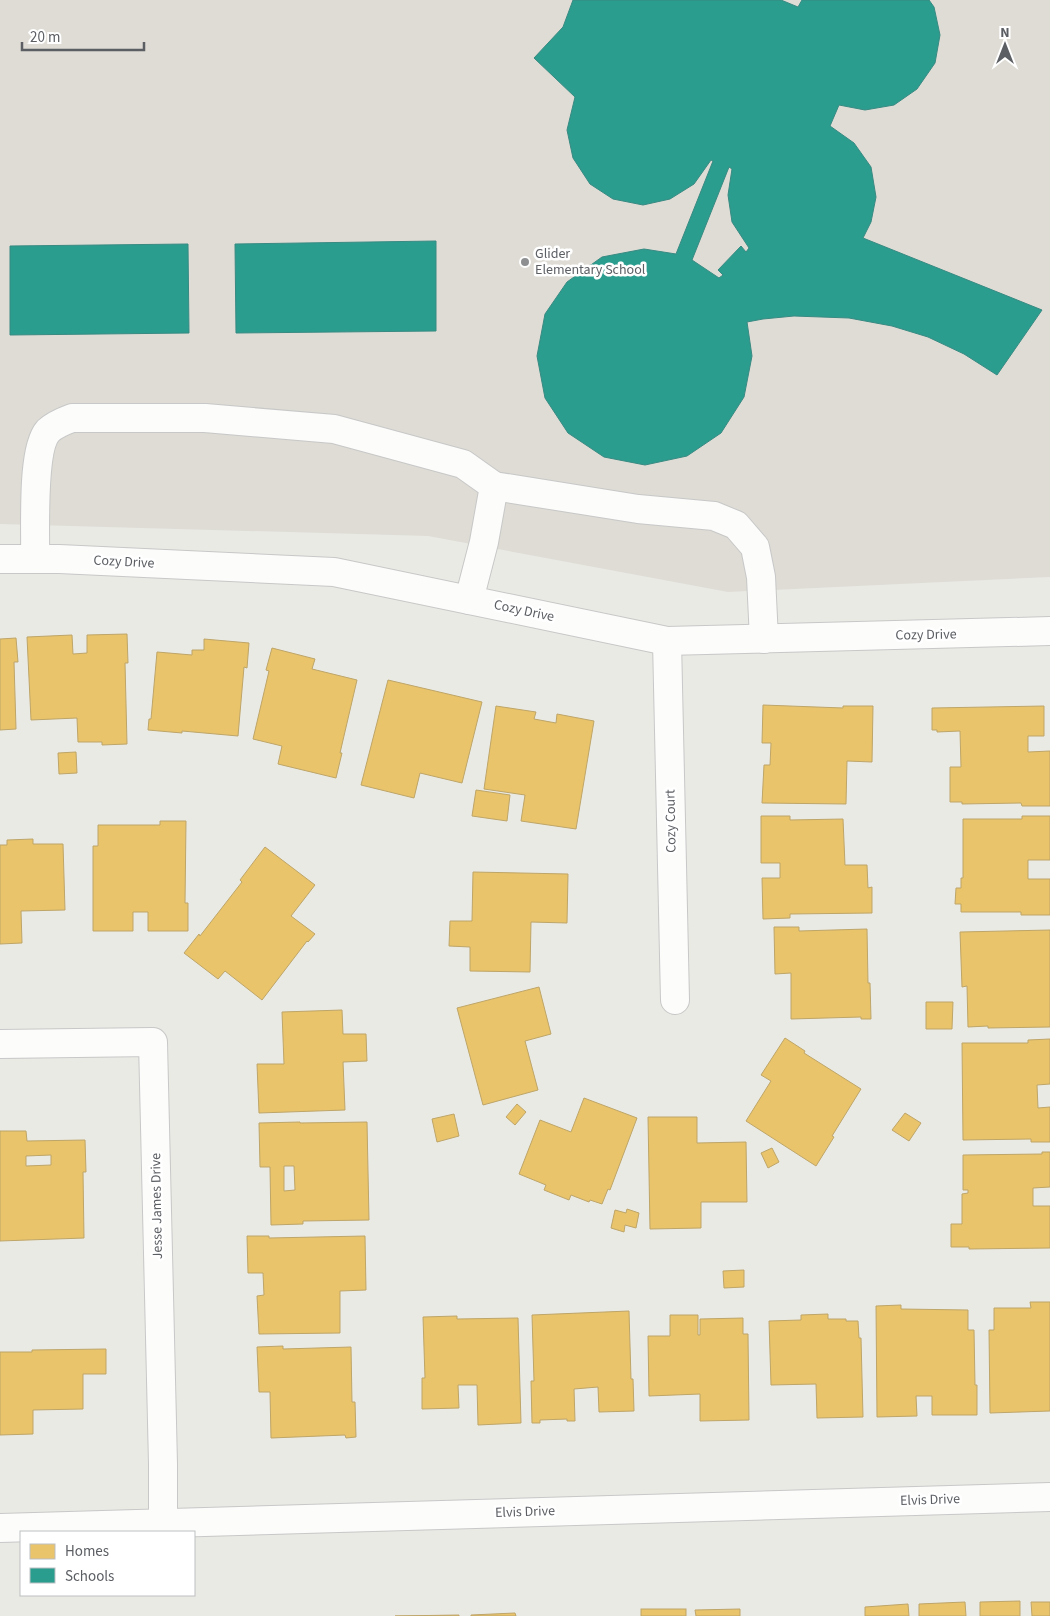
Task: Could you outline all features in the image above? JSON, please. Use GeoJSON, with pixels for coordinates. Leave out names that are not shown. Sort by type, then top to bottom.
{"type":"FeatureCollection","features":[{"type":"Feature","properties":{"kind":"street"},"geometry":{"type":"LineString","coordinates":[[36,559],[36,480],[38,454],[48,431],[60,422],[72,418],[205,418],[334,429],[463,464],[494,486],[638,509],[714,516],[736,525],[755,547],[761,577],[764,639]]}},
{"type":"Feature","properties":{"kind":"street"},"geometry":{"type":"LineString","coordinates":[[469,600],[484,542],[494,486]]}},
{"type":"Feature","properties":{"kind":"street","name":"Cozy Drive"},"geometry":{"type":"LineString","coordinates":[[0,559],[334,572],[667,641],[1050,632]]}},
{"type":"Feature","properties":{"kind":"street","name":"Cozy Court"},"geometry":{"type":"LineString","coordinates":[[667,641],[675,1000]]}},
{"type":"Feature","properties":{"kind":"street","name":"Jesse James Drive"},"geometry":{"type":"LineString","coordinates":[[0,1044],[153,1042],[163,1524]]}},
{"type":"Feature","properties":{"kind":"street","name":"Elvis Drive"},"geometry":{"type":"LineString","coordinates":[[0,1528],[1050,1497]]}},
{"type":"Feature","properties":{"kind":"shaded area","name":"Glider Elementary School"},"geometry":{"type":"Polygon","coordinates":[[[0,0],[1050,0],[1050,577],[728,592],[428,536],[0,524],[0,0]]]}},
{"type":"Feature","properties":{"kind":"building: Homes"},"geometry":{"type":"Polygon","coordinates":[[[127,634],[128,663],[125,663],[127,744],[102,745],[102,742],[78,742],[77,718],[31,720],[27,637],[72,635],[73,654],[87,653],[87,635],[127,634]]]}},
{"type":"Feature","properties":{"kind":"building: Homes"},"geometry":{"type":"Polygon","coordinates":[[[16,638],[18,662],[14,662],[16,729],[0,730],[0,639],[16,638]]]}},
{"type":"Feature","properties":{"kind":"building: Homes"},"geometry":{"type":"Polygon","coordinates":[[[204,639],[249,643],[247,668],[244,667],[238,736],[148,730],[149,719],[151,719],[157,652],[192,655],[192,650],[204,650],[204,639]]]}},
{"type":"Feature","properties":{"kind":"building: Homes"},"geometry":{"type":"Polygon","coordinates":[[[272,648],[315,659],[312,669],[357,680],[336,778],[278,764],[282,746],[253,739],[269,671],[266,670],[272,648]]]}},
{"type":"Feature","properties":{"kind":"building: Homes"},"geometry":{"type":"Polygon","coordinates":[[[388,680],[482,702],[462,783],[420,773],[414,798],[361,785],[388,680]]]}},
{"type":"Feature","properties":{"kind":"building: Homes"},"geometry":{"type":"Polygon","coordinates":[[[763,705],[843,708],[843,706],[873,706],[872,762],[847,761],[846,804],[762,803],[764,765],[770,765],[771,743],[762,743],[763,705]]]}},
{"type":"Feature","properties":{"kind":"building: Homes"},"geometry":{"type":"Polygon","coordinates":[[[496,706],[536,712],[534,719],[556,723],[557,714],[594,721],[576,829],[521,821],[525,795],[484,789],[496,706]]]}},
{"type":"Feature","properties":{"kind":"building: Homes"},"geometry":{"type":"Polygon","coordinates":[[[1044,706],[1044,736],[1028,736],[1028,752],[1050,751],[1050,806],[1022,806],[1021,803],[962,804],[962,802],[950,802],[950,767],[961,767],[960,731],[937,732],[937,730],[932,730],[932,708],[1044,706]]]}},
{"type":"Feature","properties":{"kind":"building: Homes"},"geometry":{"type":"Polygon","coordinates":[[[76,752],[77,773],[59,774],[58,753],[76,752]]]}},
{"type":"Feature","properties":{"kind":"building: Homes"},"geometry":{"type":"Polygon","coordinates":[[[476,790],[510,795],[507,821],[472,816],[476,790]]]}},
{"type":"Feature","properties":{"kind":"building: Homes"},"geometry":{"type":"Polygon","coordinates":[[[761,816],[790,816],[790,820],[843,819],[845,865],[867,865],[868,888],[872,887],[872,913],[790,914],[790,918],[763,919],[762,878],[780,878],[780,863],[761,863],[761,816]]]}},
{"type":"Feature","properties":{"kind":"building: Homes"},"geometry":{"type":"Polygon","coordinates":[[[1022,816],[1050,816],[1050,860],[1028,860],[1028,879],[1050,879],[1050,915],[1021,915],[1021,912],[961,912],[961,904],[955,904],[956,888],[961,888],[961,878],[963,878],[963,819],[1022,819],[1022,816]]]}},
{"type":"Feature","properties":{"kind":"building: Homes"},"geometry":{"type":"Polygon","coordinates":[[[160,821],[186,821],[185,903],[188,903],[188,931],[148,931],[148,912],[133,912],[133,931],[93,931],[93,846],[98,846],[98,825],[160,825],[160,821]]]}},
{"type":"Feature","properties":{"kind":"building: Homes"},"geometry":{"type":"Polygon","coordinates":[[[33,839],[33,844],[63,844],[65,910],[21,911],[22,943],[0,944],[0,845],[7,845],[7,840],[33,839]]]}},
{"type":"Feature","properties":{"kind":"building: Homes"},"geometry":{"type":"Polygon","coordinates":[[[265,847],[315,885],[291,916],[315,934],[307,941],[262,1000],[225,971],[218,979],[184,953],[199,934],[200,936],[242,882],[240,880],[265,847]]]}},
{"type":"Feature","properties":{"kind":"building: Homes"},"geometry":{"type":"Polygon","coordinates":[[[473,872],[568,874],[567,923],[531,922],[530,972],[470,971],[470,947],[449,946],[450,921],[472,921],[473,872]]]}},
{"type":"Feature","properties":{"kind":"building: Homes"},"geometry":{"type":"Polygon","coordinates":[[[774,927],[799,927],[799,931],[867,929],[871,1019],[861,1019],[861,1017],[791,1019],[791,973],[775,974],[774,927]]]}},
{"type":"Feature","properties":{"kind":"building: Homes"},"geometry":{"type":"Polygon","coordinates":[[[1050,930],[1050,1027],[968,1027],[967,986],[962,987],[960,932],[1050,930]]]}},
{"type":"Feature","properties":{"kind":"building: Homes"},"geometry":{"type":"Polygon","coordinates":[[[539,987],[551,1034],[525,1041],[538,1090],[483,1105],[457,1008],[539,987]]]}},
{"type":"Feature","properties":{"kind":"building: Homes"},"geometry":{"type":"Polygon","coordinates":[[[926,1002],[953,1002],[952,1029],[926,1029],[926,1002]]]}},
{"type":"Feature","properties":{"kind":"building: Homes"},"geometry":{"type":"Polygon","coordinates":[[[342,1010],[343,1034],[366,1034],[367,1061],[343,1062],[345,1110],[259,1113],[257,1064],[284,1064],[282,1012],[342,1010]]]}},
{"type":"Feature","properties":{"kind":"building: Homes"},"geometry":{"type":"Polygon","coordinates":[[[785,1038],[805,1051],[804,1053],[861,1089],[816,1166],[746,1121],[771,1081],[761,1075],[785,1038]]]}},
{"type":"Feature","properties":{"kind":"building: Homes"},"geometry":{"type":"Polygon","coordinates":[[[1050,1039],[1050,1084],[1037,1085],[1038,1108],[1050,1107],[1050,1142],[1031,1142],[1031,1139],[963,1140],[962,1043],[1028,1043],[1028,1040],[1050,1039]]]}},
{"type":"Feature","properties":{"kind":"building: Homes"},"geometry":{"type":"Polygon","coordinates":[[[584,1098],[637,1118],[610,1190],[608,1189],[602,1204],[590,1200],[589,1202],[571,1195],[569,1200],[544,1190],[546,1185],[519,1174],[540,1120],[571,1132],[584,1098]]]}},
{"type":"Feature","properties":{"kind":"building: Homes"},"geometry":{"type":"Polygon","coordinates":[[[517,1104],[526,1112],[515,1125],[506,1117],[517,1104]]]}},
{"type":"Feature","properties":{"kind":"building: Homes"},"geometry":{"type":"Polygon","coordinates":[[[905,1113],[921,1123],[909,1141],[892,1130],[905,1113]]]}},
{"type":"Feature","properties":{"kind":"building: Homes"},"geometry":{"type":"Polygon","coordinates":[[[454,1114],[459,1136],[437,1142],[432,1119],[454,1114]]]}},
{"type":"Feature","properties":{"kind":"building: Homes"},"geometry":{"type":"Polygon","coordinates":[[[648,1117],[697,1117],[697,1143],[746,1142],[747,1202],[701,1202],[701,1228],[650,1229],[648,1117]]]}},
{"type":"Feature","properties":{"kind":"building: Homes"},"geometry":{"type":"Polygon","coordinates":[[[367,1122],[369,1220],[303,1221],[303,1224],[271,1225],[270,1167],[260,1167],[259,1123],[367,1122]],[[284,1166],[284,1191],[295,1190],[294,1166],[284,1166]]]}},
{"type":"Feature","properties":{"kind":"building: Homes"},"geometry":{"type":"Polygon","coordinates":[[[0,1131],[26,1131],[27,1141],[85,1140],[86,1172],[83,1172],[84,1238],[0,1241],[0,1131]],[[51,1155],[26,1156],[26,1166],[51,1165],[51,1155]]]}},
{"type":"Feature","properties":{"kind":"building: Homes"},"geometry":{"type":"Polygon","coordinates":[[[772,1148],[779,1162],[768,1168],[761,1153],[772,1148]]]}},
{"type":"Feature","properties":{"kind":"building: Homes"},"geometry":{"type":"Polygon","coordinates":[[[1042,1152],[1050,1152],[1050,1187],[1033,1188],[1033,1206],[1050,1206],[1050,1248],[969,1249],[969,1247],[951,1247],[951,1224],[962,1224],[962,1194],[968,1193],[968,1190],[963,1190],[963,1155],[1042,1154],[1042,1152]]]}},
{"type":"Feature","properties":{"kind":"building: Homes"},"geometry":{"type":"Polygon","coordinates":[[[627,1209],[639,1213],[636,1228],[625,1225],[624,1232],[611,1228],[615,1210],[626,1213],[627,1209]]]}},
{"type":"Feature","properties":{"kind":"building: Homes"},"geometry":{"type":"Polygon","coordinates":[[[247,1236],[269,1236],[269,1238],[365,1236],[366,1290],[340,1291],[340,1333],[259,1334],[257,1296],[264,1295],[263,1273],[248,1273],[247,1236]]]}},
{"type":"Feature","properties":{"kind":"building: Homes"},"geometry":{"type":"Polygon","coordinates":[[[744,1270],[744,1287],[724,1288],[723,1271],[744,1270]]]}},
{"type":"Feature","properties":{"kind":"building: Homes"},"geometry":{"type":"Polygon","coordinates":[[[1030,1302],[1050,1302],[1050,1411],[990,1413],[989,1330],[994,1330],[994,1308],[1031,1308],[1030,1302]]]}},
{"type":"Feature","properties":{"kind":"building: Homes"},"geometry":{"type":"Polygon","coordinates":[[[901,1305],[901,1309],[968,1310],[968,1330],[974,1330],[977,1415],[932,1415],[932,1396],[916,1396],[917,1416],[877,1417],[876,1306],[901,1305]]]}},
{"type":"Feature","properties":{"kind":"building: Homes"},"geometry":{"type":"Polygon","coordinates":[[[629,1311],[634,1411],[599,1412],[598,1387],[574,1389],[575,1421],[567,1421],[567,1419],[540,1420],[540,1423],[532,1423],[531,1381],[534,1381],[532,1315],[629,1311]]]}},
{"type":"Feature","properties":{"kind":"building: Homes"},"geometry":{"type":"Polygon","coordinates":[[[828,1314],[828,1319],[858,1321],[859,1338],[861,1338],[863,1417],[817,1418],[816,1384],[771,1385],[769,1321],[801,1320],[801,1315],[828,1314]]]}},
{"type":"Feature","properties":{"kind":"building: Homes"},"geometry":{"type":"Polygon","coordinates":[[[670,1315],[698,1315],[698,1335],[700,1335],[700,1319],[743,1318],[743,1334],[748,1334],[749,1420],[700,1421],[700,1394],[649,1396],[648,1336],[670,1336],[670,1315]]]}},
{"type":"Feature","properties":{"kind":"building: Homes"},"geometry":{"type":"Polygon","coordinates":[[[457,1316],[457,1319],[518,1318],[521,1423],[478,1425],[477,1385],[458,1385],[459,1408],[422,1409],[422,1378],[425,1378],[423,1317],[457,1316]]]}},
{"type":"Feature","properties":{"kind":"building: Homes"},"geometry":{"type":"Polygon","coordinates":[[[283,1346],[283,1349],[351,1347],[352,1402],[355,1402],[356,1437],[346,1438],[345,1435],[271,1438],[270,1392],[259,1392],[257,1347],[283,1346]]]}},
{"type":"Feature","properties":{"kind":"building: Homes"},"geometry":{"type":"Polygon","coordinates":[[[106,1349],[106,1374],[83,1374],[83,1409],[33,1410],[33,1434],[0,1435],[0,1352],[106,1349]]]}},
{"type":"Feature","properties":{"kind":"building: Homes"},"geometry":{"type":"Polygon","coordinates":[[[1020,1601],[1020,1616],[980,1616],[980,1602],[1020,1601]]]}},
{"type":"Feature","properties":{"kind":"building: Homes"},"geometry":{"type":"Polygon","coordinates":[[[965,1602],[966,1616],[919,1616],[919,1604],[965,1602]]]}},
{"type":"Feature","properties":{"kind":"building: Homes"},"geometry":{"type":"Polygon","coordinates":[[[1031,1602],[1050,1602],[1050,1616],[1032,1616],[1031,1602]]]}},
{"type":"Feature","properties":{"kind":"building: Homes"},"geometry":{"type":"Polygon","coordinates":[[[908,1604],[909,1616],[865,1616],[865,1607],[908,1604]]]}},
{"type":"Feature","properties":{"kind":"building: Homes"},"geometry":{"type":"Polygon","coordinates":[[[641,1609],[686,1609],[686,1616],[641,1616],[641,1609]]]}},
{"type":"Feature","properties":{"kind":"building: Homes"},"geometry":{"type":"Polygon","coordinates":[[[740,1609],[740,1616],[696,1616],[695,1610],[740,1609]]]}},
{"type":"Feature","properties":{"kind":"building: Homes"},"geometry":{"type":"Polygon","coordinates":[[[515,1613],[516,1616],[471,1616],[471,1615],[515,1613]]]}},
{"type":"Feature","properties":{"kind":"building: Homes"},"geometry":{"type":"Polygon","coordinates":[[[459,1615],[459,1616],[395,1616],[459,1615]]]}},
{"type":"Feature","properties":{"kind":"building: Schools"},"geometry":{"type":"Polygon","coordinates":[[[573,0],[781,0],[798,7],[802,0],[929,0],[934,7],[940,35],[935,63],[917,89],[894,105],[865,110],[839,105],[830,126],[854,143],[871,167],[876,197],[871,222],[863,238],[1042,310],[997,375],[964,354],[928,337],[892,326],[849,318],[794,316],[747,322],[752,356],[744,397],[721,433],[687,456],[645,465],[604,457],[568,433],[545,398],[537,356],[545,314],[567,282],[602,257],[644,249],[676,254],[713,161],[711,160],[694,184],[670,199],[643,205],[613,199],[590,184],[573,158],[567,130],[575,97],[534,58],[563,27],[573,0]],[[729,167],[692,260],[719,278],[723,275],[718,270],[741,246],[746,252],[749,248],[732,222],[728,195],[732,169],[729,167]]]}},
{"type":"Feature","properties":{"kind":"building: Schools"},"geometry":{"type":"Polygon","coordinates":[[[436,241],[436,331],[236,333],[235,244],[436,241]]]}},
{"type":"Feature","properties":{"kind":"building: Schools"},"geometry":{"type":"Polygon","coordinates":[[[188,244],[189,333],[10,335],[10,246],[188,244]]]}},
{"type":"Feature","properties":{"kind":"place","name":"Glider Elementary School"},"geometry":{"type":"Point","coordinates":[525,262]}}]}
